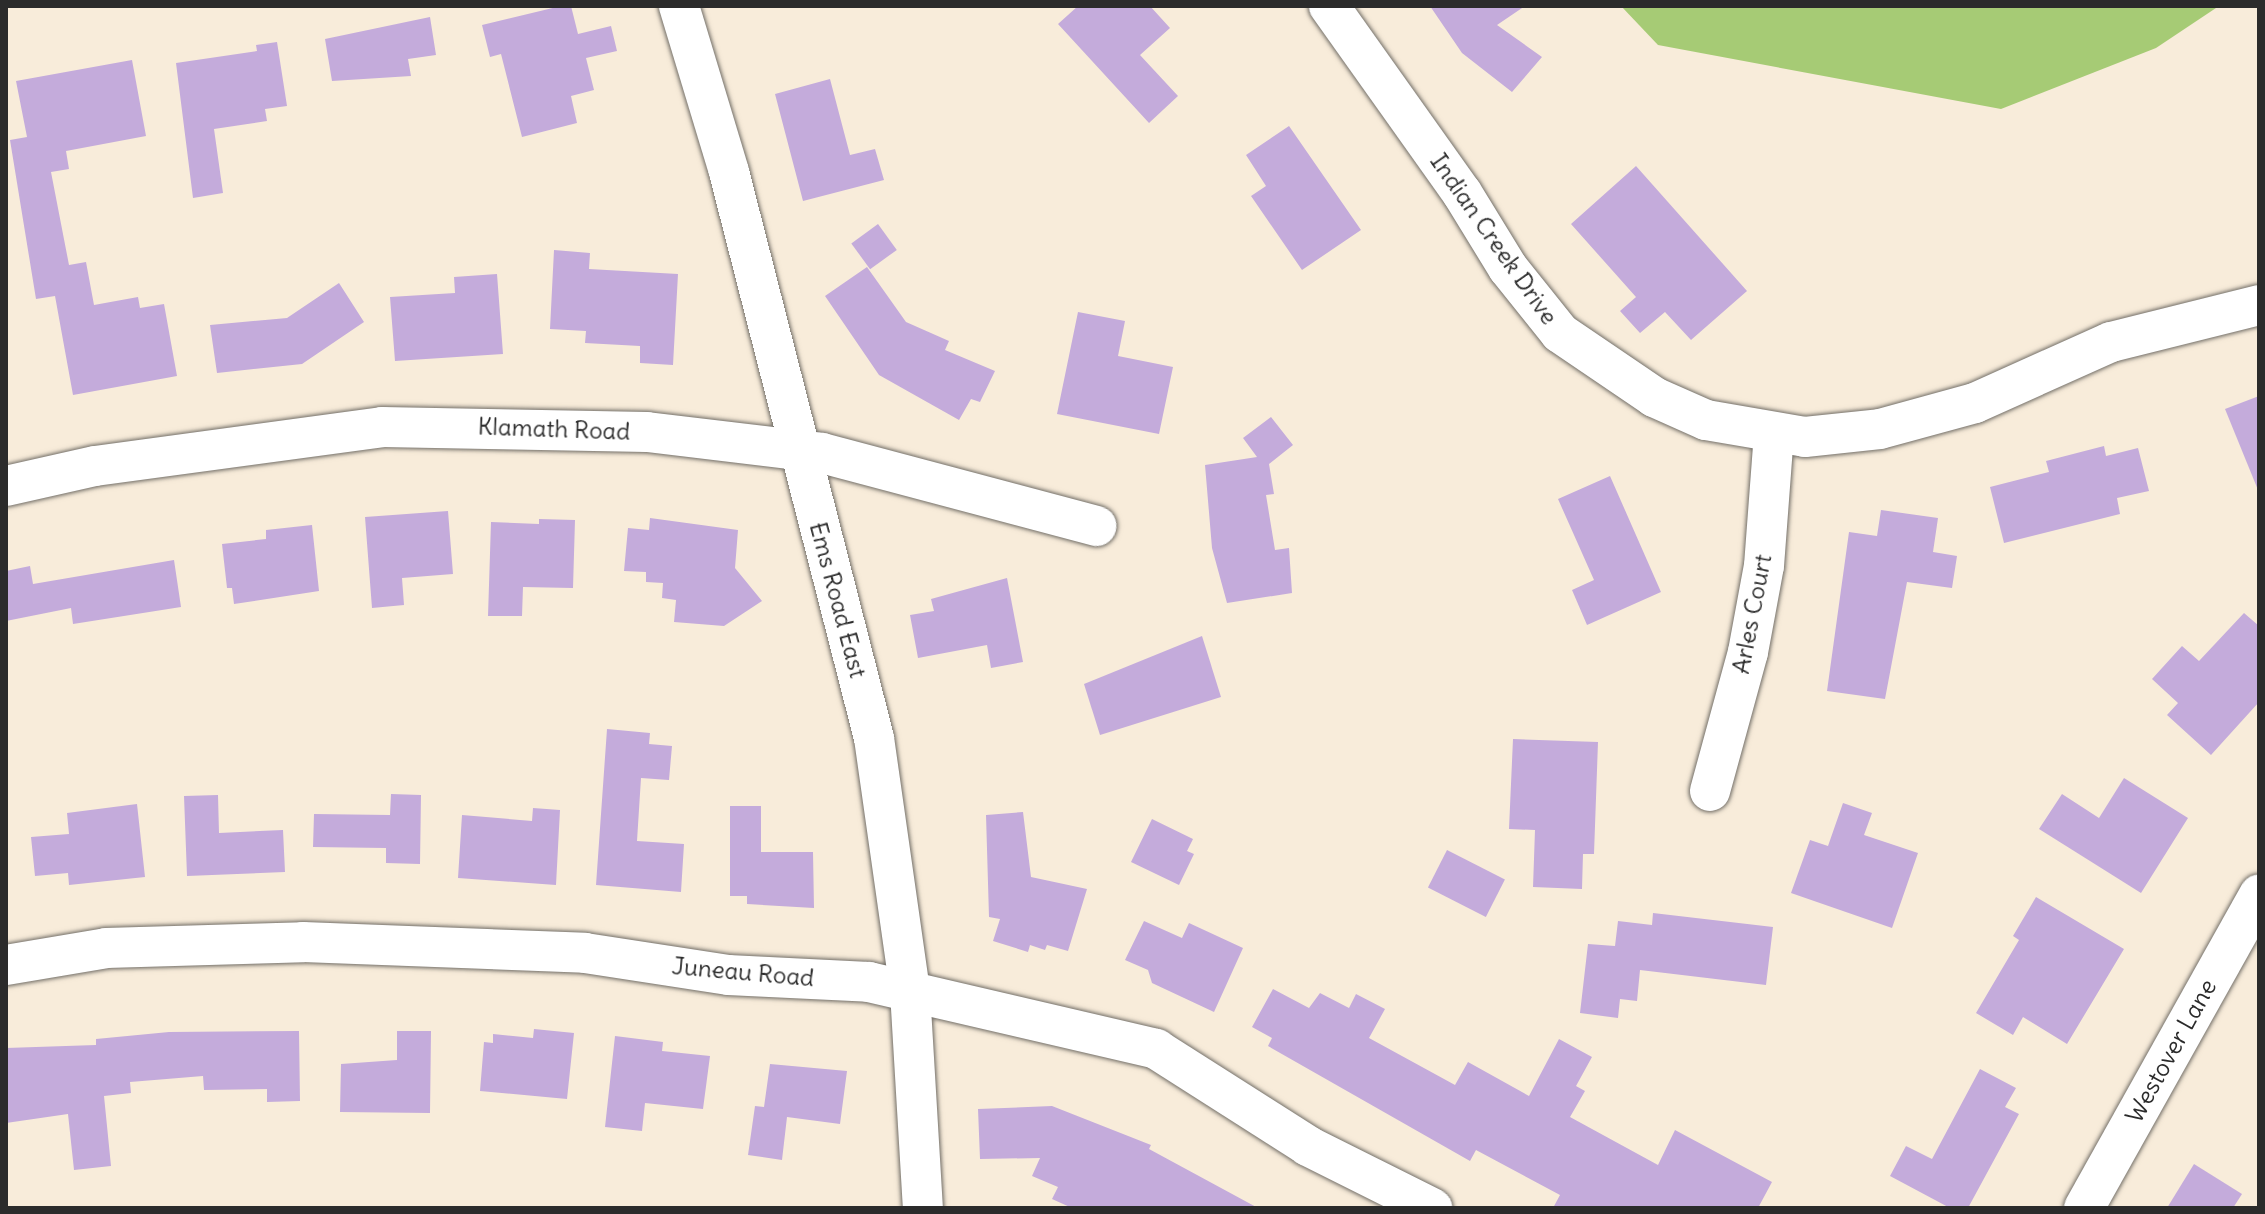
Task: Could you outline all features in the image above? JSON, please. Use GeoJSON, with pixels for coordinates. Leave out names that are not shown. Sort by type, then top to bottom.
{"type":"FeatureCollection","features":[{"type":"Feature","properties":{"kind":"street","name":"Ems Road East"},"geometry":{"type":"LineString","coordinates":[[679,6],[729,172],[874,738],[910,991],[923,1208]]}},
{"type":"Feature","properties":{"kind":"street","name":"Indian Creek Drive"},"geometry":{"type":"LineString","coordinates":[[1329,6],[1453,180],[1508,268],[1560,333],[1654,397],[1706,420],[1805,437],[1880,429],[1975,403],[2111,342],[2259,305]]}},
{"type":"Feature","properties":{"kind":"street","name":"Klamath Road"},"geometry":{"type":"LineString","coordinates":[[6,486],[95,466],[382,427],[647,432],[799,450],[1096,526]]}},
{"type":"Feature","properties":{"kind":"street","name":"Arles Court"},"geometry":{"type":"LineString","coordinates":[[1710,791],[1748,652],[1764,566],[1774,433]]}},
{"type":"Feature","properties":{"kind":"street","name":"Westover Lane"},"geometry":{"type":"LineString","coordinates":[[2084,1208],[2259,895]]}},
{"type":"Feature","properties":{"kind":"street","name":"Juneau Road"},"geometry":{"type":"LineString","coordinates":[[6,965],[106,948],[303,942],[585,953],[728,975],[869,982],[1156,1049],[1308,1146],[1432,1208]]}},
{"type":"Feature","properties":{"kind":"green space"},"geometry":{"type":"Polygon","coordinates":[[[1621,6],[2219,6],[2156,48],[2001,109],[1658,45],[1621,6]]]}},
{"type":"Feature","properties":{"kind":"building"},"geometry":{"type":"Polygon","coordinates":[[[571,6],[578,34],[611,26],[617,51],[586,58],[594,90],[571,96],[577,123],[522,137],[501,54],[490,57],[482,25],[571,6]]]}},
{"type":"Feature","properties":{"kind":"building"},"geometry":{"type":"Polygon","coordinates":[[[1078,6],[1150,6],[1170,28],[1140,55],[1178,96],[1149,123],[1058,24],[1078,6]]]}},
{"type":"Feature","properties":{"kind":"building"},"geometry":{"type":"Polygon","coordinates":[[[1430,6],[1525,6],[1497,25],[1542,57],[1512,92],[1462,53],[1430,6]]]}},
{"type":"Feature","properties":{"kind":"building"},"geometry":{"type":"Polygon","coordinates":[[[430,17],[436,55],[408,59],[411,76],[332,81],[325,39],[430,17]]]}},
{"type":"Feature","properties":{"kind":"building"},"geometry":{"type":"Polygon","coordinates":[[[277,42],[287,106],[265,109],[267,121],[214,129],[223,193],[193,198],[176,63],[257,51],[256,45],[277,42]]]}},
{"type":"Feature","properties":{"kind":"building"},"geometry":{"type":"Polygon","coordinates":[[[132,60],[146,136],[66,151],[69,169],[51,172],[69,265],[86,262],[94,305],[138,297],[140,308],[164,304],[177,376],[73,395],[55,296],[36,299],[10,140],[27,137],[16,81],[132,60]]]}},
{"type":"Feature","properties":{"kind":"building"},"geometry":{"type":"Polygon","coordinates":[[[830,79],[850,155],[875,149],[884,180],[803,201],[775,94],[830,79]]]}},
{"type":"Feature","properties":{"kind":"building"},"geometry":{"type":"Polygon","coordinates":[[[1289,126],[1361,230],[1302,270],[1251,196],[1266,186],[1246,155],[1289,126]]]}},
{"type":"Feature","properties":{"kind":"building"},"geometry":{"type":"Polygon","coordinates":[[[1636,166],[1747,291],[1691,340],[1665,312],[1640,333],[1620,311],[1636,297],[1571,224],[1636,166]]]}},
{"type":"Feature","properties":{"kind":"building"},"geometry":{"type":"Polygon","coordinates":[[[878,224],[897,250],[870,269],[851,243],[878,224]]]}},
{"type":"Feature","properties":{"kind":"building"},"geometry":{"type":"Polygon","coordinates":[[[554,250],[590,253],[589,269],[678,274],[673,365],[640,363],[640,346],[585,343],[586,331],[550,329],[554,250]]]}},
{"type":"Feature","properties":{"kind":"building"},"geometry":{"type":"Polygon","coordinates":[[[867,267],[906,322],[949,341],[945,350],[995,371],[980,402],[971,399],[959,420],[879,375],[825,296],[867,267]]]}},
{"type":"Feature","properties":{"kind":"building"},"geometry":{"type":"Polygon","coordinates":[[[497,274],[503,354],[395,361],[390,297],[455,293],[454,277],[497,274]]]}},
{"type":"Feature","properties":{"kind":"building"},"geometry":{"type":"Polygon","coordinates":[[[339,283],[364,322],[302,364],[217,373],[210,325],[287,318],[339,283]]]}},
{"type":"Feature","properties":{"kind":"building"},"geometry":{"type":"Polygon","coordinates":[[[1078,312],[1125,321],[1118,356],[1173,367],[1159,434],[1057,414],[1078,312]]]}},
{"type":"Feature","properties":{"kind":"building"},"geometry":{"type":"Polygon","coordinates":[[[2259,396],[2259,490],[2258,490],[2225,409],[2259,396]]]}},
{"type":"Feature","properties":{"kind":"building"},"geometry":{"type":"Polygon","coordinates":[[[1271,417],[1293,445],[1269,464],[1274,494],[1266,495],[1275,550],[1289,548],[1292,593],[1227,603],[1212,548],[1205,465],[1257,457],[1243,438],[1271,417]]]}},
{"type":"Feature","properties":{"kind":"building"},"geometry":{"type":"Polygon","coordinates":[[[2104,446],[2106,456],[2138,448],[2149,491],[2117,498],[2120,514],[2004,543],[1990,487],[2049,472],[2046,461],[2104,446]]]}},
{"type":"Feature","properties":{"kind":"building"},"geometry":{"type":"Polygon","coordinates":[[[1610,476],[1661,592],[1587,625],[1572,590],[1594,580],[1558,499],[1610,476]]]}},
{"type":"Feature","properties":{"kind":"building"},"geometry":{"type":"Polygon","coordinates":[[[1881,510],[1938,518],[1933,552],[1957,556],[1952,588],[1907,582],[1885,699],[1827,691],[1849,532],[1877,536],[1881,510]]]}},
{"type":"Feature","properties":{"kind":"building"},"geometry":{"type":"Polygon","coordinates":[[[448,511],[453,574],[402,578],[404,605],[372,608],[365,517],[448,511]]]}},
{"type":"Feature","properties":{"kind":"building"},"geometry":{"type":"Polygon","coordinates":[[[650,518],[738,530],[735,568],[762,601],[724,626],[674,622],[676,600],[662,598],[663,583],[646,582],[646,572],[624,571],[628,528],[649,530],[650,518]]]}},
{"type":"Feature","properties":{"kind":"building"},"geometry":{"type":"Polygon","coordinates":[[[539,519],[575,520],[573,588],[523,587],[522,616],[488,616],[491,522],[539,524],[539,519]]]}},
{"type":"Feature","properties":{"kind":"building"},"geometry":{"type":"Polygon","coordinates":[[[312,525],[319,591],[234,604],[232,588],[227,588],[222,544],[266,539],[266,530],[312,525]]]}},
{"type":"Feature","properties":{"kind":"building"},"geometry":{"type":"Polygon","coordinates":[[[174,560],[181,607],[73,624],[71,608],[6,621],[6,571],[30,566],[33,584],[174,560]]]}},
{"type":"Feature","properties":{"kind":"building"},"geometry":{"type":"Polygon","coordinates":[[[1007,578],[1023,662],[991,668],[987,645],[918,658],[910,615],[934,611],[931,599],[1007,578]]]}},
{"type":"Feature","properties":{"kind":"building"},"geometry":{"type":"Polygon","coordinates":[[[2244,613],[2259,626],[2259,702],[2211,755],[2167,715],[2178,703],[2152,679],[2182,646],[2199,661],[2244,613]]]}},
{"type":"Feature","properties":{"kind":"building"},"geometry":{"type":"Polygon","coordinates":[[[1202,636],[1221,697],[1100,735],[1084,684],[1202,636]]]}},
{"type":"Feature","properties":{"kind":"building"},"geometry":{"type":"Polygon","coordinates":[[[607,729],[650,733],[649,744],[672,746],[669,780],[641,778],[637,841],[684,844],[681,892],[596,885],[607,729]]]}},
{"type":"Feature","properties":{"kind":"building"},"geometry":{"type":"Polygon","coordinates":[[[1513,739],[1598,742],[1594,854],[1583,854],[1582,889],[1533,887],[1535,830],[1509,829],[1513,739]]]}},
{"type":"Feature","properties":{"kind":"building"},"geometry":{"type":"Polygon","coordinates":[[[2124,778],[2188,818],[2141,893],[2039,829],[2062,794],[2099,818],[2124,778]]]}},
{"type":"Feature","properties":{"kind":"building"},"geometry":{"type":"Polygon","coordinates":[[[391,794],[421,795],[420,864],[386,863],[386,848],[313,847],[314,814],[390,815],[391,794]]]}},
{"type":"Feature","properties":{"kind":"building"},"geometry":{"type":"Polygon","coordinates":[[[218,795],[219,833],[283,830],[285,872],[187,876],[184,796],[218,795]]]}},
{"type":"Feature","properties":{"kind":"building"},"geometry":{"type":"Polygon","coordinates":[[[1843,803],[1872,813],[1864,835],[1918,853],[1892,928],[1791,893],[1810,840],[1828,846],[1843,803]]]}},
{"type":"Feature","properties":{"kind":"building"},"geometry":{"type":"Polygon","coordinates":[[[137,804],[145,877],[69,885],[68,873],[35,876],[31,837],[69,834],[67,813],[137,804]]]}},
{"type":"Feature","properties":{"kind":"building"},"geometry":{"type":"Polygon","coordinates":[[[730,806],[761,806],[761,852],[813,852],[814,908],[747,904],[747,896],[730,896],[730,806]]]}},
{"type":"Feature","properties":{"kind":"building"},"geometry":{"type":"Polygon","coordinates":[[[533,808],[560,810],[556,885],[458,878],[462,815],[532,821],[533,808]]]}},
{"type":"Feature","properties":{"kind":"building"},"geometry":{"type":"Polygon","coordinates":[[[1023,812],[1031,877],[1087,889],[1068,951],[1047,945],[1045,950],[1030,945],[1028,952],[993,941],[1000,919],[989,917],[986,815],[1023,812]]]}},
{"type":"Feature","properties":{"kind":"building"},"geometry":{"type":"Polygon","coordinates":[[[1152,819],[1193,839],[1187,851],[1194,854],[1179,885],[1131,862],[1152,819]]]}},
{"type":"Feature","properties":{"kind":"building"},"geometry":{"type":"Polygon","coordinates":[[[1447,850],[1505,880],[1486,917],[1428,887],[1447,850]]]}},
{"type":"Feature","properties":{"kind":"building"},"geometry":{"type":"Polygon","coordinates":[[[2036,897],[2124,949],[2067,1044],[2023,1017],[2013,1035],[1976,1013],[2019,940],[2013,936],[2036,897]]]}},
{"type":"Feature","properties":{"kind":"building"},"geometry":{"type":"Polygon","coordinates":[[[1653,913],[1773,927],[1766,985],[1640,970],[1637,1001],[1620,999],[1618,1018],[1580,1013],[1588,944],[1615,946],[1618,921],[1652,925],[1653,913]]]}},
{"type":"Feature","properties":{"kind":"building"},"geometry":{"type":"Polygon","coordinates":[[[1144,921],[1182,938],[1189,923],[1243,948],[1214,1012],[1152,983],[1148,970],[1125,960],[1144,921]]]}},
{"type":"Feature","properties":{"kind":"building"},"geometry":{"type":"Polygon","coordinates":[[[1273,989],[1309,1008],[1320,993],[1349,1008],[1356,994],[1385,1009],[1369,1038],[1455,1085],[1468,1062],[1529,1096],[1559,1039],[1592,1057],[1576,1086],[1585,1091],[1570,1117],[1658,1165],[1675,1130],[1772,1182],[1758,1208],[1553,1208],[1560,1195],[1476,1150],[1470,1161],[1268,1046],[1272,1038],[1252,1027],[1273,989]]]}},
{"type":"Feature","properties":{"kind":"building"},"geometry":{"type":"Polygon","coordinates":[[[534,1029],[574,1033],[567,1099],[480,1091],[484,1042],[493,1043],[493,1034],[533,1038],[534,1029]]]}},
{"type":"Feature","properties":{"kind":"building"},"geometry":{"type":"Polygon","coordinates":[[[299,1031],[300,1101],[267,1102],[267,1089],[204,1090],[203,1076],[130,1082],[131,1093],[104,1096],[111,1166],[74,1170],[68,1114],[6,1123],[6,1048],[96,1045],[96,1039],[169,1032],[299,1031]]]}},
{"type":"Feature","properties":{"kind":"building"},"geometry":{"type":"Polygon","coordinates":[[[397,1031],[431,1031],[430,1113],[340,1112],[341,1064],[397,1060],[397,1031]]]}},
{"type":"Feature","properties":{"kind":"building"},"geometry":{"type":"Polygon","coordinates":[[[615,1036],[663,1042],[662,1051],[710,1056],[703,1109],[645,1103],[642,1131],[605,1127],[615,1036]]]}},
{"type":"Feature","properties":{"kind":"building"},"geometry":{"type":"Polygon","coordinates":[[[770,1064],[847,1071],[840,1124],[787,1117],[782,1160],[748,1155],[755,1106],[764,1107],[770,1064]]]}},
{"type":"Feature","properties":{"kind":"building"},"geometry":{"type":"Polygon","coordinates":[[[1980,1069],[2016,1088],[2005,1107],[2019,1114],[1968,1208],[1950,1208],[1890,1176],[1906,1146],[1932,1159],[1980,1069]]]}},
{"type":"Feature","properties":{"kind":"building"},"geometry":{"type":"Polygon","coordinates":[[[1052,1106],[1151,1145],[1149,1149],[1258,1208],[1072,1208],[1052,1199],[1058,1187],[1032,1176],[1040,1158],[980,1159],[978,1109],[1052,1106]]]}},
{"type":"Feature","properties":{"kind":"building"},"geometry":{"type":"Polygon","coordinates":[[[2194,1164],[2242,1194],[2233,1208],[2167,1208],[2194,1164]]]}}]}
